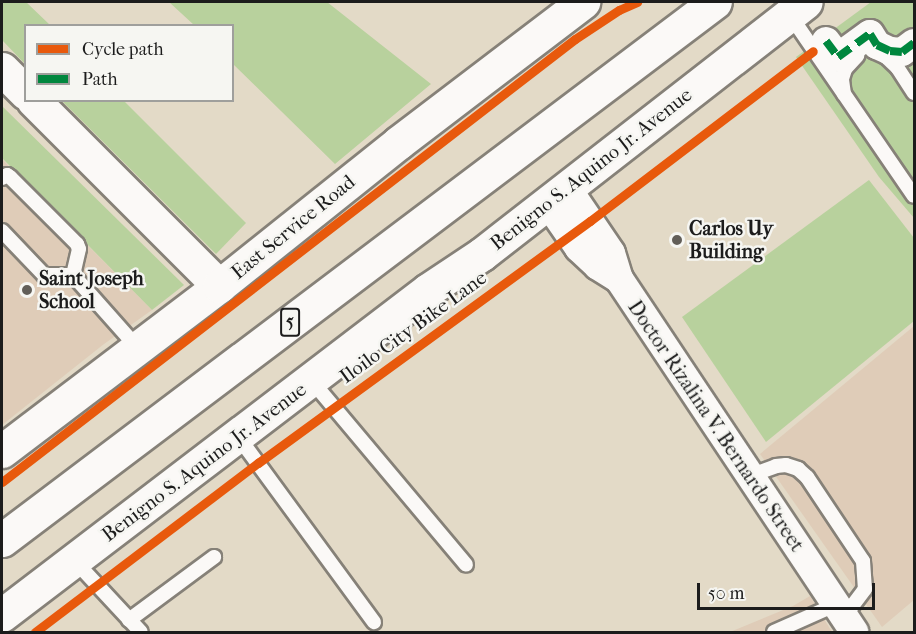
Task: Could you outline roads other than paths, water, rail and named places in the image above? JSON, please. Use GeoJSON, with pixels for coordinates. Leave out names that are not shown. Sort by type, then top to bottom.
{"type":"FeatureCollection","features":[{"type":"Feature","properties":{"kind":"main road","name":"5"},"geometry":{"type":"LineString","coordinates":[[2,540],[715,2]]}},
{"type":"Feature","properties":{"kind":"main road","name":"East Service Road"},"geometry":{"type":"LineString","coordinates":[[2,451],[219,286],[575,3]]}},
{"type":"Feature","properties":{"kind":"main road","name":"Benigno S. Aquino Jr. Avenue"},"geometry":{"type":"LineString","coordinates":[[2,615],[237,435],[557,196],[798,8]]}},
{"type":"Feature","properties":{"kind":"main road"},"geometry":{"type":"LineString","coordinates":[[2,69],[24,91]]}},
{"type":"Feature","properties":{"kind":"main road"},"geometry":{"type":"LineString","coordinates":[[35,102],[219,286]]}},
{"type":"Feature","properties":{"kind":"street"},"geometry":{"type":"LineString","coordinates":[[826,41],[838,57],[870,34],[877,45],[890,51],[902,52],[913,48]]}},
{"type":"Feature","properties":{"kind":"street","name":"Doctor Rizalina V. Bernardo Street"},"geometry":{"type":"LineString","coordinates":[[557,196],[579,248],[598,266],[619,279],[845,618]]}},
{"type":"Feature","properties":{"kind":"lane"},"geometry":{"type":"LineString","coordinates":[[798,8],[849,103],[915,196]]}},
{"type":"Feature","properties":{"kind":"lane"},"geometry":{"type":"LineString","coordinates":[[849,103],[843,90],[843,74],[851,60],[864,53],[874,52],[891,60],[915,93]]}},
{"type":"Feature","properties":{"kind":"lane"},"geometry":{"type":"LineString","coordinates":[[2,178],[7,175],[10,177],[77,244],[79,249],[73,275]]}},
{"type":"Feature","properties":{"kind":"lane"},"geometry":{"type":"LineString","coordinates":[[2,231],[44,275],[73,275],[137,347]]}},
{"type":"Feature","properties":{"kind":"lane"},"geometry":{"type":"LineString","coordinates":[[311,381],[466,565]]}},
{"type":"Feature","properties":{"kind":"lane"},"geometry":{"type":"LineString","coordinates":[[237,435],[374,622]]}},
{"type":"Feature","properties":{"kind":"lane"},"geometry":{"type":"LineString","coordinates":[[749,476],[776,466],[786,465],[798,469],[807,477],[863,561],[866,589],[845,618],[774,633]]}},
{"type":"Feature","properties":{"kind":"lane"},"geometry":{"type":"LineString","coordinates":[[129,620],[214,557]]}},
{"type":"Feature","properties":{"kind":"lane"},"geometry":{"type":"LineString","coordinates":[[74,560],[141,633]]}},
{"type":"Feature","properties":{"kind":"place","name":"Carlos Uy Building"},"geometry":{"type":"Point","coordinates":[677,240]}},
{"type":"Feature","properties":{"kind":"place","name":"Saint Joseph School"},"geometry":{"type":"Point","coordinates":[27,290]}}]}
